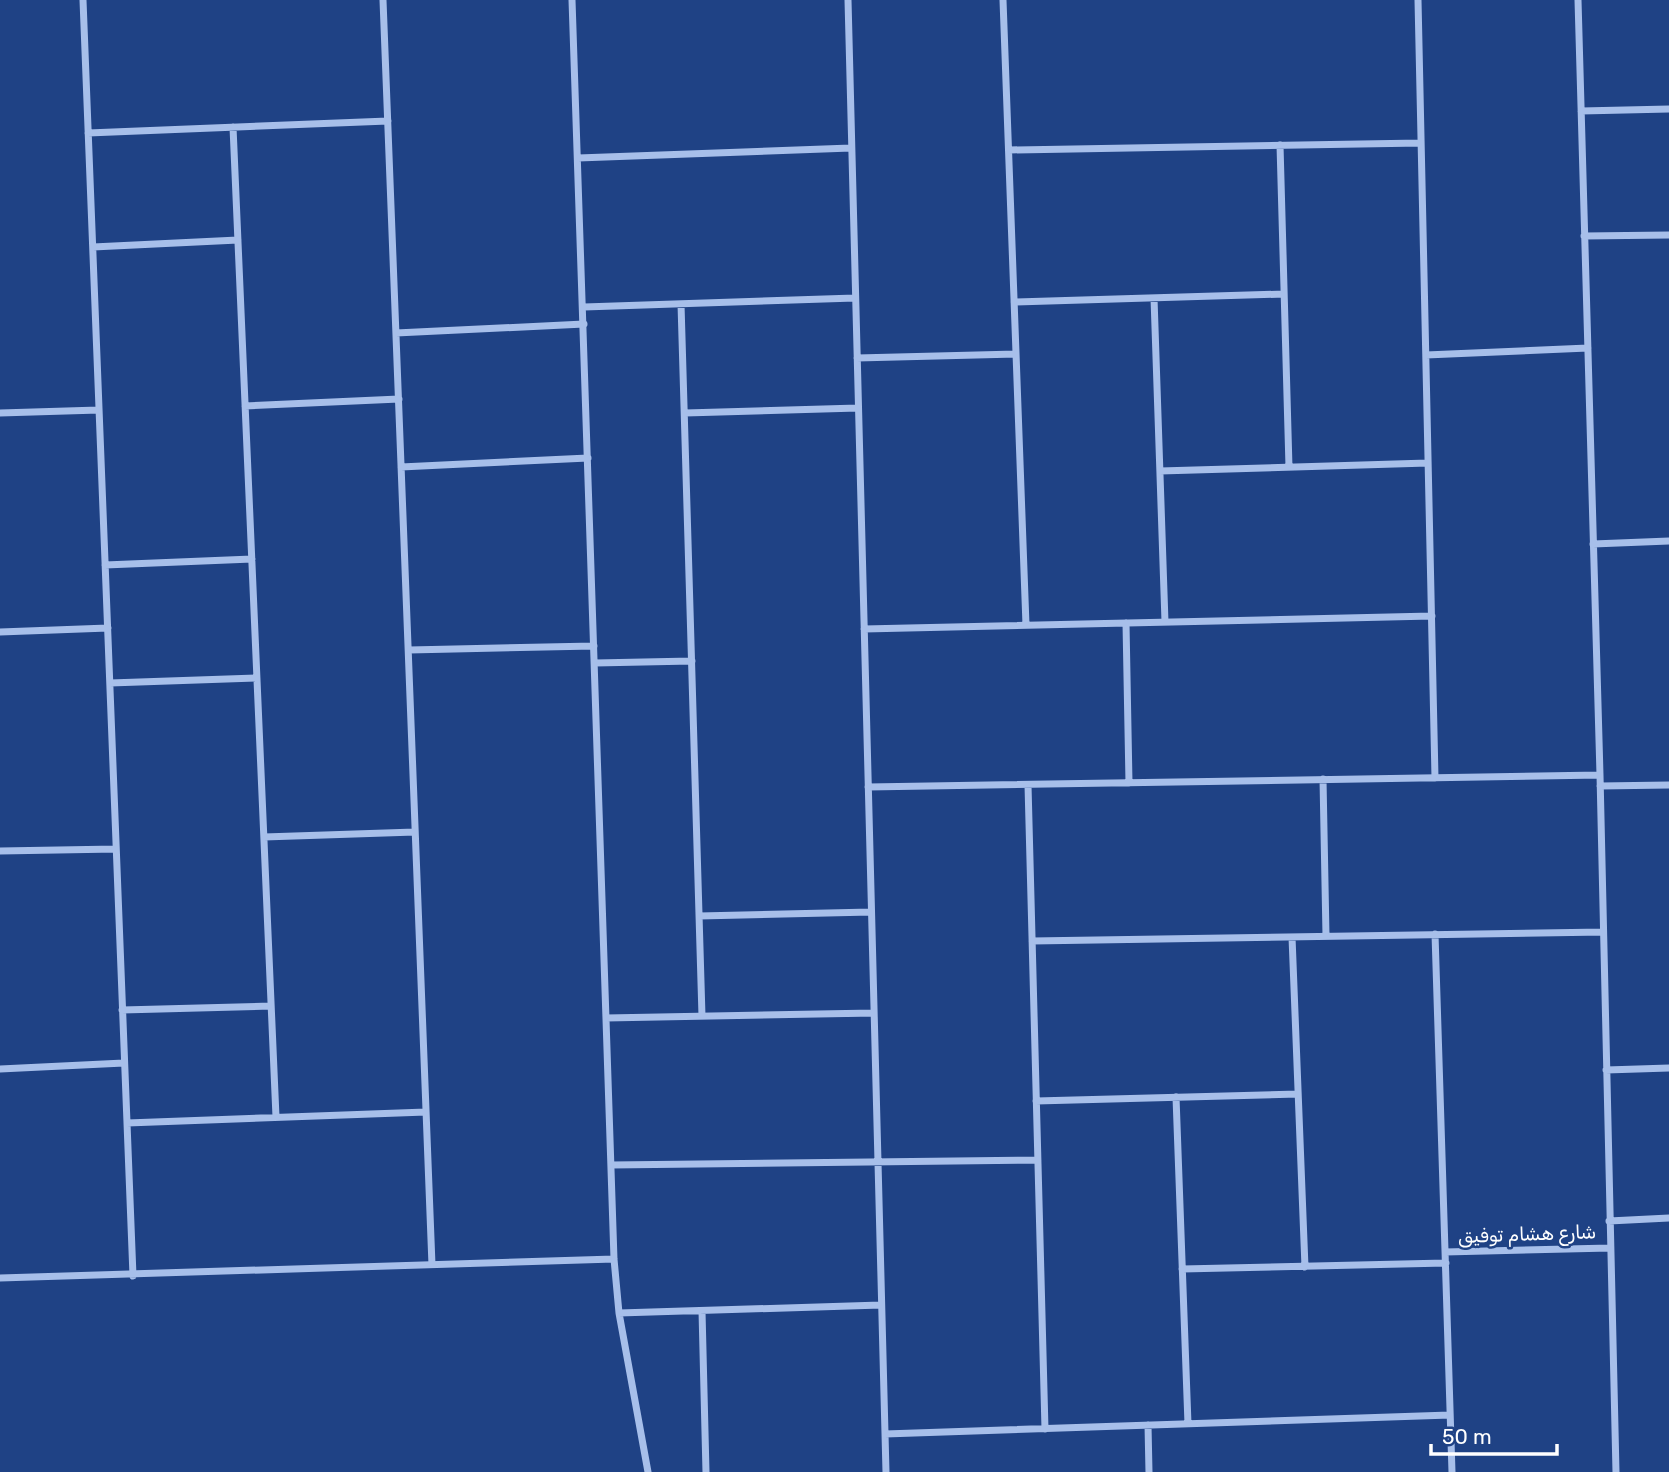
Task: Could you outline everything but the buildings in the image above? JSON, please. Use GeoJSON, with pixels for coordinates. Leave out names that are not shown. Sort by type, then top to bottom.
{"type":"FeatureCollection","features":[{"type":"Feature","properties":{"kind":"street"},"geometry":{"type":"LineString","coordinates":[[83,0],[133,1276]]}},
{"type":"Feature","properties":{"kind":"street"},"geometry":{"type":"LineString","coordinates":[[383,0],[432,1265]]}},
{"type":"Feature","properties":{"kind":"street"},"geometry":{"type":"LineString","coordinates":[[572,0],[614,1259],[619,1313],[648,1472]]}},
{"type":"Feature","properties":{"kind":"street"},"geometry":{"type":"LineString","coordinates":[[848,0],[886,1472]]}},
{"type":"Feature","properties":{"kind":"street"},"geometry":{"type":"LineString","coordinates":[[1003,0],[1027,625]]}},
{"type":"Feature","properties":{"kind":"street"},"geometry":{"type":"LineString","coordinates":[[1418,0],[1435,778]]}},
{"type":"Feature","properties":{"kind":"street"},"geometry":{"type":"LineString","coordinates":[[1578,0],[1616,1472]]}},
{"type":"Feature","properties":{"kind":"street"},"geometry":{"type":"LineString","coordinates":[[1581,111],[1669,109]]}},
{"type":"Feature","properties":{"kind":"street"},"geometry":{"type":"LineString","coordinates":[[88,133],[388,121]]}},
{"type":"Feature","properties":{"kind":"street"},"geometry":{"type":"LineString","coordinates":[[233,127],[276,1118]]}},
{"type":"Feature","properties":{"kind":"street"},"geometry":{"type":"LineString","coordinates":[[1009,150],[1421,143]]}},
{"type":"Feature","properties":{"kind":"street"},"geometry":{"type":"LineString","coordinates":[[1280,145],[1289,467]]}},
{"type":"Feature","properties":{"kind":"street"},"geometry":{"type":"LineString","coordinates":[[578,158],[852,148]]}},
{"type":"Feature","properties":{"kind":"street"},"geometry":{"type":"LineString","coordinates":[[1584,236],[1669,235]]}},
{"type":"Feature","properties":{"kind":"street"},"geometry":{"type":"LineString","coordinates":[[93,247],[238,240]]}},
{"type":"Feature","properties":{"kind":"street"},"geometry":{"type":"LineString","coordinates":[[1014,302],[1284,294]]}},
{"type":"Feature","properties":{"kind":"street"},"geometry":{"type":"LineString","coordinates":[[583,307],[855,298]]}},
{"type":"Feature","properties":{"kind":"street"},"geometry":{"type":"LineString","coordinates":[[1154,298],[1166,622]]}},
{"type":"Feature","properties":{"kind":"street"},"geometry":{"type":"LineString","coordinates":[[681,304],[702,1016]]}},
{"type":"Feature","properties":{"kind":"street"},"geometry":{"type":"LineString","coordinates":[[396,333],[584,324]]}},
{"type":"Feature","properties":{"kind":"street"},"geometry":{"type":"LineString","coordinates":[[1426,355],[1588,348]]}},
{"type":"Feature","properties":{"kind":"street"},"geometry":{"type":"LineString","coordinates":[[857,359],[1016,354]]}},
{"type":"Feature","properties":{"kind":"street"},"geometry":{"type":"LineString","coordinates":[[245,406],[399,399]]}},
{"type":"Feature","properties":{"kind":"street"},"geometry":{"type":"LineString","coordinates":[[685,413],[858,408]]}},
{"type":"Feature","properties":{"kind":"street"},"geometry":{"type":"LineString","coordinates":[[0,413],[99,410]]}},
{"type":"Feature","properties":{"kind":"street"},"geometry":{"type":"LineString","coordinates":[[401,467],[588,458]]}},
{"type":"Feature","properties":{"kind":"street"},"geometry":{"type":"LineString","coordinates":[[1160,471],[1428,463]]}},
{"type":"Feature","properties":{"kind":"street"},"geometry":{"type":"LineString","coordinates":[[1593,544],[1669,541]]}},
{"type":"Feature","properties":{"kind":"street"},"geometry":{"type":"LineString","coordinates":[[105,565],[252,559]]}},
{"type":"Feature","properties":{"kind":"street"},"geometry":{"type":"LineString","coordinates":[[864,629],[1432,616]]}},
{"type":"Feature","properties":{"kind":"street"},"geometry":{"type":"LineString","coordinates":[[1126,623],[1129,783]]}},
{"type":"Feature","properties":{"kind":"street"},"geometry":{"type":"LineString","coordinates":[[0,632],[108,628]]}},
{"type":"Feature","properties":{"kind":"street"},"geometry":{"type":"LineString","coordinates":[[409,650],[594,646]]}},
{"type":"Feature","properties":{"kind":"street"},"geometry":{"type":"LineString","coordinates":[[595,663],[692,661]]}},
{"type":"Feature","properties":{"kind":"street"},"geometry":{"type":"LineString","coordinates":[[110,683],[257,678]]}},
{"type":"Feature","properties":{"kind":"street"},"geometry":{"type":"LineString","coordinates":[[868,788],[1600,775]]}},
{"type":"Feature","properties":{"kind":"street"},"geometry":{"type":"LineString","coordinates":[[1323,779],[1326,936]]}},
{"type":"Feature","properties":{"kind":"street"},"geometry":{"type":"LineString","coordinates":[[1028,785],[1045,1429]]}},
{"type":"Feature","properties":{"kind":"street"},"geometry":{"type":"LineString","coordinates":[[1600,786],[1669,785]]}},
{"type":"Feature","properties":{"kind":"street"},"geometry":{"type":"LineString","coordinates":[[264,837],[415,832]]}},
{"type":"Feature","properties":{"kind":"street"},"geometry":{"type":"LineString","coordinates":[[0,851],[116,849]]}},
{"type":"Feature","properties":{"kind":"street"},"geometry":{"type":"LineString","coordinates":[[699,916],[871,912]]}},
{"type":"Feature","properties":{"kind":"street"},"geometry":{"type":"LineString","coordinates":[[1032,941],[1603,932]]}},
{"type":"Feature","properties":{"kind":"street"},"geometry":{"type":"LineString","coordinates":[[1435,934],[1452,1472]]}},
{"type":"Feature","properties":{"kind":"street"},"geometry":{"type":"LineString","coordinates":[[1292,937],[1305,1267]]}},
{"type":"Feature","properties":{"kind":"street"},"geometry":{"type":"LineString","coordinates":[[122,1010],[271,1006]]}},
{"type":"Feature","properties":{"kind":"street"},"geometry":{"type":"LineString","coordinates":[[606,1018],[874,1013]]}},
{"type":"Feature","properties":{"kind":"street"},"geometry":{"type":"LineString","coordinates":[[0,1069],[124,1063]]}},
{"type":"Feature","properties":{"kind":"street"},"geometry":{"type":"LineString","coordinates":[[1606,1070],[1669,1068]]}},
{"type":"Feature","properties":{"kind":"street"},"geometry":{"type":"LineString","coordinates":[[1036,1101],[1298,1094]]}},
{"type":"Feature","properties":{"kind":"street"},"geometry":{"type":"LineString","coordinates":[[1176,1097],[1188,1424]]}},
{"type":"Feature","properties":{"kind":"street"},"geometry":{"type":"LineString","coordinates":[[127,1123],[426,1112]]}},
{"type":"Feature","properties":{"kind":"street"},"geometry":{"type":"LineString","coordinates":[[611,1165],[1038,1160]]}},
{"type":"Feature","properties":{"kind":"street"},"geometry":{"type":"LineString","coordinates":[[1609,1221],[1669,1219]]}},
{"type":"Feature","properties":{"kind":"street","name":"شارع هشام توفيق"},"geometry":{"type":"LineString","coordinates":[[1445,1252],[1610,1248]]}},
{"type":"Feature","properties":{"kind":"street"},"geometry":{"type":"LineString","coordinates":[[0,1278],[133,1276],[614,1259]]}},
{"type":"Feature","properties":{"kind":"street"},"geometry":{"type":"LineString","coordinates":[[1182,1269],[1446,1263]]}},
{"type":"Feature","properties":{"kind":"street"},"geometry":{"type":"LineString","coordinates":[[619,1313],[881,1306]]}},
{"type":"Feature","properties":{"kind":"street"},"geometry":{"type":"LineString","coordinates":[[702,1311],[706,1472]]}},
{"type":"Feature","properties":{"kind":"street"},"geometry":{"type":"LineString","coordinates":[[885,1434],[1450,1415]]}},
{"type":"Feature","properties":{"kind":"street"},"geometry":{"type":"LineString","coordinates":[[1148,1425],[1149,1472]]}}]}
